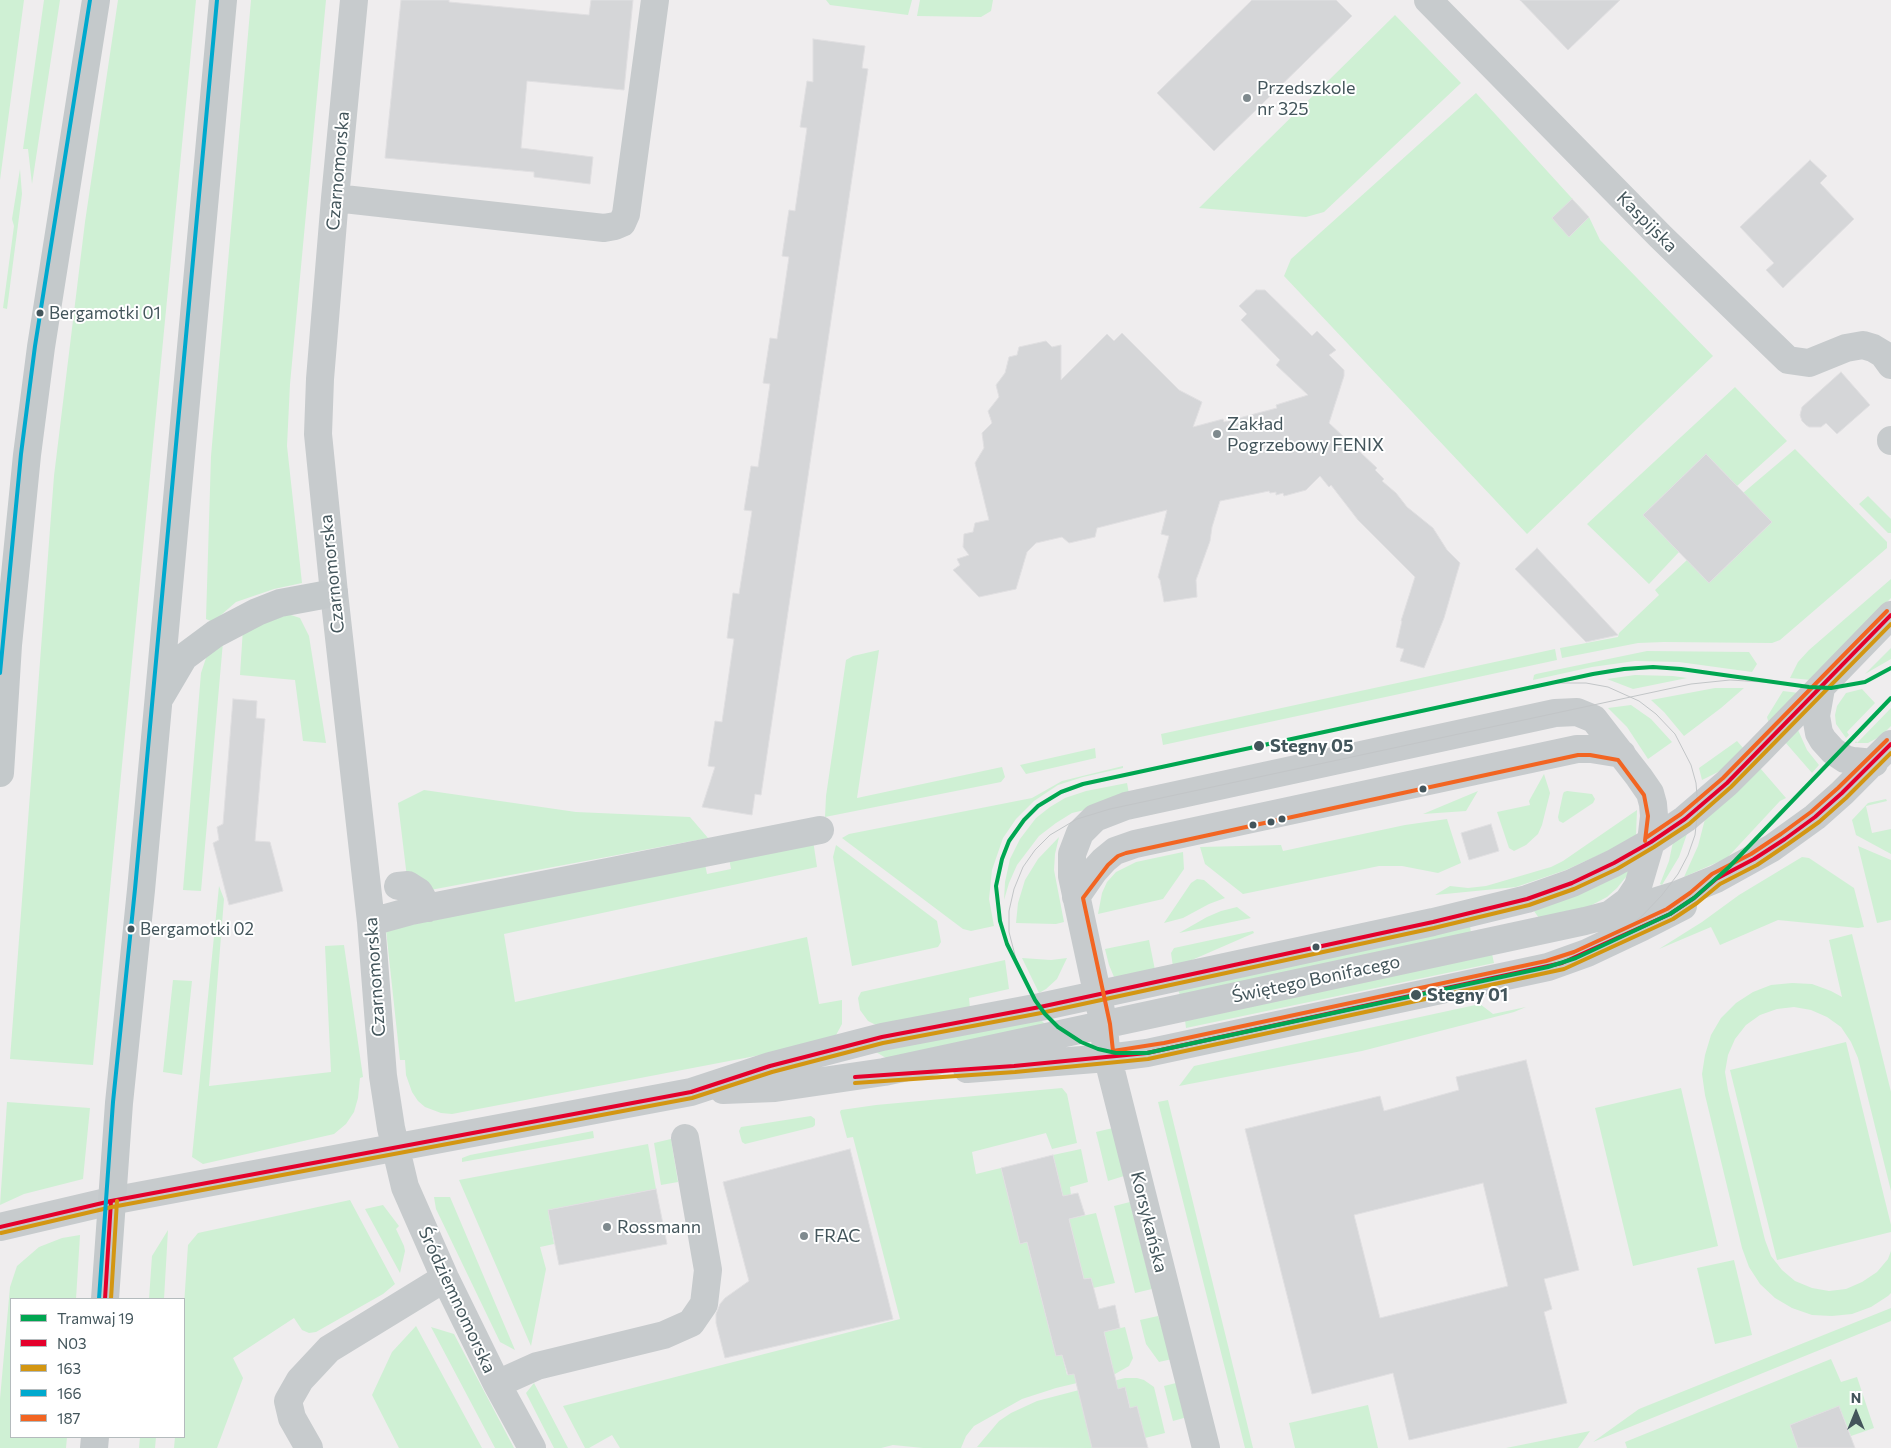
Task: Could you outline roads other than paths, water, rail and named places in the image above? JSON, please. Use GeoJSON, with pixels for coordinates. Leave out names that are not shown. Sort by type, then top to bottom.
{"type":"FeatureCollection","features":[{"type":"Feature","properties":{"kind":"main road"},"geometry":{"type":"LineString","coordinates":[[0,773],[8,645],[27,455],[96,0]]}},
{"type":"Feature","properties":{"kind":"main road"},"geometry":{"type":"LineString","coordinates":[[105,1298],[111,1201],[223,0]]}},
{"type":"Feature","properties":{"kind":"main road"},"geometry":{"type":"LineString","coordinates":[[158,702],[184,657],[215,634],[257,612],[280,603],[334,594]]}},
{"type":"Feature","properties":{"kind":"street","name":"Czarnomorska"},"geometry":{"type":"LineString","coordinates":[[354,0],[335,198],[320,379],[318,434],[371,922],[380,1053],[395,1147]]}},
{"type":"Feature","properties":{"kind":"street"},"geometry":{"type":"LineString","coordinates":[[335,198],[604,228],[622,223],[626,214],[655,0]]}},
{"type":"Feature","properties":{"kind":"street","name":"Kaspijska"},"geometry":{"type":"LineString","coordinates":[[1428,0],[1641,217],[1788,360],[1808,363],[1846,348],[1863,345],[1883,354],[1891,365]]}},
{"type":"Feature","properties":{"kind":"street","name":"Świętego Bonifacego"},"geometry":{"type":"LineString","coordinates":[[0,1227],[111,1201],[691,1092],[770,1066],[909,1031],[1002,1015],[1097,995],[1510,904],[1572,883],[1620,860],[1685,819],[1727,783],[1891,615]]}},
{"type":"Feature","properties":{"kind":"street"},"geometry":{"type":"LineString","coordinates":[[1821,688],[1816,716],[1819,733],[1827,747],[1845,759],[1853,761],[1882,753]]}},
{"type":"Feature","properties":{"kind":"street","name":"Korsykańska"},"geometry":{"type":"LineString","coordinates":[[1206,1448],[1108,1058],[1104,1026],[1072,876],[1075,842],[1080,833],[1095,818],[1126,806],[1554,713],[1577,712],[1594,719],[1622,754],[1650,793],[1654,816],[1651,842],[1642,876],[1628,901],[1608,916]]}},
{"type":"Feature","properties":{"kind":"street"},"geometry":{"type":"LineString","coordinates":[[1076,897],[1104,860],[1115,851],[1135,844],[1577,749],[1591,749],[1622,754]]}},
{"type":"Feature","properties":{"kind":"street","name":"Świętego Bonifacego"},"geometry":{"type":"LineString","coordinates":[[691,1092],[775,1088],[863,1076],[1104,1026],[1608,916],[1679,894],[1754,859],[1796,831],[1842,793],[1882,753]]}},
{"type":"Feature","properties":{"kind":"street"},"geometry":{"type":"LineString","coordinates":[[371,922],[401,913],[820,830]]}},
{"type":"Feature","properties":{"kind":"street"},"geometry":{"type":"LineString","coordinates":[[863,1076],[1108,1058],[1166,1049],[1562,963],[1670,914],[1694,898],[1716,878]]}},
{"type":"Feature","properties":{"kind":"street"},"geometry":{"type":"LineString","coordinates":[[398,886],[408,885],[419,892],[428,908]]}},
{"type":"Feature","properties":{"kind":"street"},"geometry":{"type":"LineString","coordinates":[[497,1384],[537,1366],[664,1335],[691,1323],[704,1304],[708,1270],[685,1138]]}},
{"type":"Feature","properties":{"kind":"street","name":"Śródziemnomorska"},"geometry":{"type":"LineString","coordinates":[[395,1147],[405,1187],[445,1278],[497,1384],[532,1448]]}},
{"type":"Feature","properties":{"kind":"street"},"geometry":{"type":"LineString","coordinates":[[308,1448],[292,1418],[288,1400],[300,1380],[329,1349],[445,1278]]}},
{"type":"Feature","properties":{"kind":"tram line","name":"19"},"geometry":{"type":"LineString","coordinates":[[1891,668],[1865,682],[1831,688],[1809,687],[1681,669],[1653,667],[1624,669],[1593,674],[1083,784],[1061,792],[1038,806],[1024,820],[1009,841],[1002,859],[996,886],[1000,921],[1007,944],[1035,1000],[1045,1014],[1058,1027],[1081,1042],[1098,1049],[1116,1053],[1147,1053],[1548,967],[1576,958],[1670,914],[1694,898],[1729,867],[1891,698]]}},
{"type":"Feature","properties":{"kind":"tram line"},"geometry":{"type":"LineString","coordinates":[[1024,979],[1017,963],[1009,932],[1009,911],[1014,889],[1023,867],[1035,850],[1050,835],[1077,819],[1110,809],[1691,684],[1730,680],[1779,683]]}},
{"type":"Feature","properties":{"kind":"tram line"},"geometry":{"type":"LineString","coordinates":[[1535,687],[1553,683],[1586,683],[1608,687],[1639,701],[1656,714],[1675,734],[1691,765],[1696,783],[1698,808],[1695,835],[1688,855],[1678,874],[1662,895],[1642,916],[1614,938],[1587,953]]}},
{"type":"Feature","properties":{"kind":"place","name":"Przedszkole nr 325"},"geometry":{"type":"Point","coordinates":[1247,98]}},
{"type":"Feature","properties":{"kind":"place","name":"Bergamotki 01"},"geometry":{"type":"Point","coordinates":[40,313]}},
{"type":"Feature","properties":{"kind":"place","name":"Zakład Pogrzebowy FENIX"},"geometry":{"type":"Point","coordinates":[1217,434]}},
{"type":"Feature","properties":{"kind":"place","name":"Stegny 05"},"geometry":{"type":"Point","coordinates":[1259,746]}},
{"type":"Feature","properties":{"kind":"place","name":"Bergamotki 02"},"geometry":{"type":"Point","coordinates":[131,929]}},
{"type":"Feature","properties":{"kind":"place","name":"Stegny 01"},"geometry":{"type":"Point","coordinates":[1416,995]}},
{"type":"Feature","properties":{"kind":"place","name":"Rossmann"},"geometry":{"type":"Point","coordinates":[607,1227]}},
{"type":"Feature","properties":{"kind":"place","name":"FRAC"},"geometry":{"type":"Point","coordinates":[804,1236]}}]}
